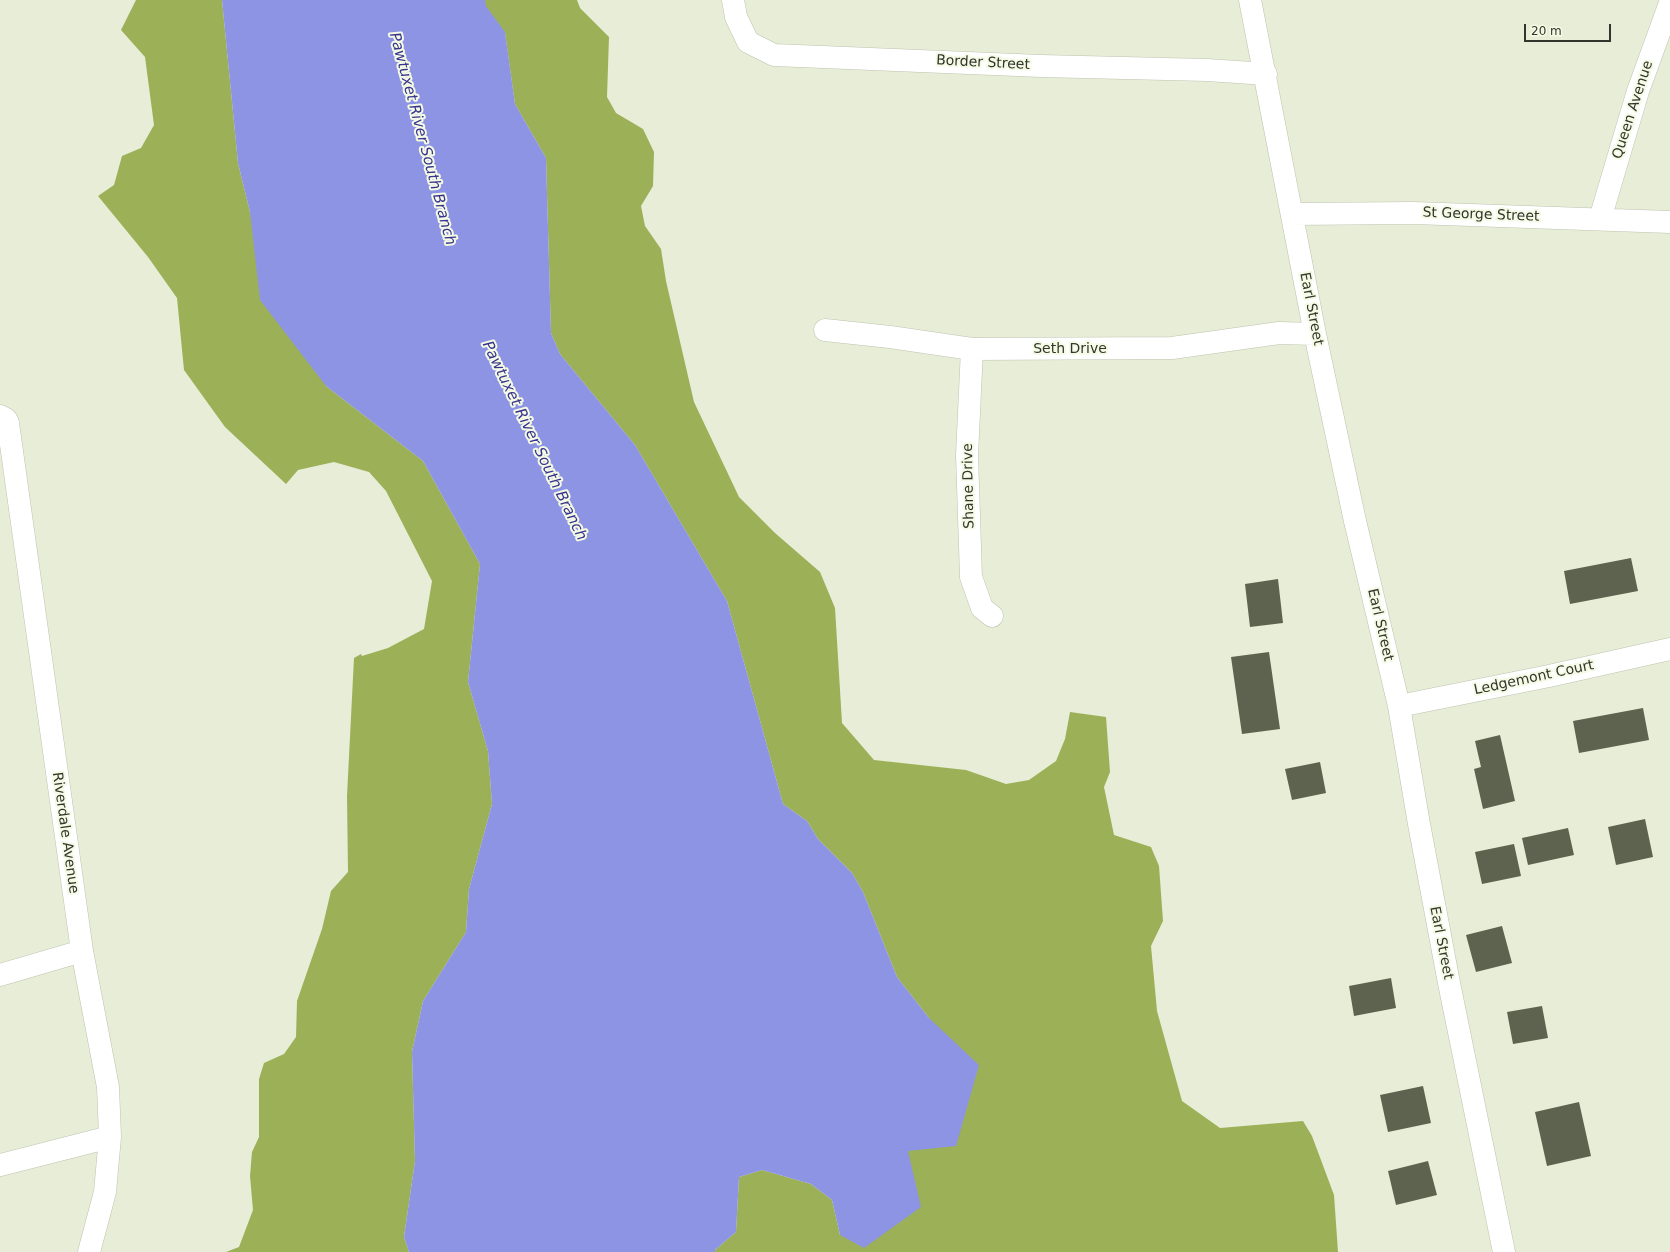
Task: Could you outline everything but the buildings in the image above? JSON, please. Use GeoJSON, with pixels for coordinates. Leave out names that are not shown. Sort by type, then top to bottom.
{"type":"FeatureCollection","features":[{"type":"Feature","properties":{"kind":"street","name":"Border Street"},"geometry":{"type":"LineString","coordinates":[[733,0],[736,16],[748,42],[774,55],[1041,66],[1207,70],[1266,74]]}},
{"type":"Feature","properties":{"kind":"street","name":"Earl Street"},"geometry":{"type":"LineString","coordinates":[[1250,0],[1266,74],[1315,334],[1399,706],[1419,824],[1448,976],[1504,1252]]}},
{"type":"Feature","properties":{"kind":"street","name":"Queen Avenue"},"geometry":{"type":"LineString","coordinates":[[1600,219],[1638,91],[1670,2]]}},
{"type":"Feature","properties":{"kind":"street","name":"St George Street"},"geometry":{"type":"LineString","coordinates":[[1292,214],[1414,213],[1670,222]]}},
{"type":"Feature","properties":{"kind":"street","name":"Seth Drive"},"geometry":{"type":"LineString","coordinates":[[825,330],[890,337],[972,349],[1172,348],[1279,333],[1315,334]]}},
{"type":"Feature","properties":{"kind":"street","name":"Shane Drive"},"geometry":{"type":"LineString","coordinates":[[972,349],[967,455],[971,577],[982,608],[992,616]]}},
{"type":"Feature","properties":{"kind":"street","name":"Riverdale Avenue"},"geometry":{"type":"LineString","coordinates":[[0,416],[6,419],[8,423],[82,951],[108,1087],[110,1137],[105,1192],[89,1252]]}},
{"type":"Feature","properties":{"kind":"street","name":"Ledgemont Court"},"geometry":{"type":"LineString","coordinates":[[1399,706],[1549,676],[1670,649]]}},
{"type":"Feature","properties":{"kind":"street"},"geometry":{"type":"LineString","coordinates":[[0,976],[82,951]]}},
{"type":"Feature","properties":{"kind":"street"},"geometry":{"type":"LineString","coordinates":[[0,1165],[110,1137]]}},
{"type":"Feature","properties":{"kind":"green space"},"geometry":{"type":"Polygon","coordinates":[[[136,0],[222,0],[238,163],[250,212],[326,386],[423,461],[480,564],[468,682],[488,751],[492,804],[469,889],[466,932],[423,1001],[412,1052],[415,1161],[404,1237],[409,1252],[226,1252],[239,1247],[253,1210],[250,1176],[252,1152],[259,1137],[259,1079],[264,1063],[284,1054],[296,1037],[297,1001],[322,929],[331,891],[348,872],[347,796],[354,658],[361,654],[362,656],[388,648],[424,629],[432,581],[386,491],[369,472],[334,462],[298,470],[286,484],[225,427],[184,370],[177,298],[148,257],[98,196],[114,185],[122,156],[141,148],[154,125],[145,57],[121,30],[136,0]]]}},
{"type":"Feature","properties":{"kind":"green space"},"geometry":{"type":"Polygon","coordinates":[[[485,0],[577,0],[580,8],[609,37],[607,97],[616,113],[643,129],[654,152],[653,186],[641,206],[645,226],[661,249],[666,281],[694,402],[739,497],[775,533],[820,572],[835,608],[842,723],[874,760],[966,770],[1006,784],[1029,780],[1056,761],[1065,739],[1070,712],[1106,717],[1110,772],[1104,787],[1114,835],[1151,847],[1159,866],[1163,921],[1151,946],[1157,1011],[1182,1101],[1220,1128],[1303,1121],[1312,1136],[1334,1195],[1338,1252],[715,1252],[715,1250],[736,1232],[739,1177],[762,1170],[811,1184],[832,1200],[840,1235],[908,1151],[929,1018],[897,977],[863,892],[852,873],[818,839],[807,821],[783,804],[727,601],[635,445],[560,354],[551,333],[546,158],[515,104],[505,33],[485,6],[485,0]]]}},
{"type":"Feature","properties":{"kind":"water","name":"Pawtuxet River South Branch"},"geometry":{"type":"Polygon","coordinates":[[[222,0],[485,0],[486,6],[505,32],[515,104],[546,158],[551,333],[560,354],[635,445],[727,601],[783,804],[807,821],[818,839],[852,873],[863,892],[897,977],[929,1018],[979,1065],[956,1146],[908,1151],[921,1207],[864,1248],[840,1235],[832,1200],[811,1184],[762,1170],[739,1177],[736,1232],[715,1250],[715,1252],[409,1252],[404,1237],[415,1161],[412,1052],[423,1001],[466,932],[469,889],[492,804],[488,751],[468,682],[480,564],[423,461],[326,386],[260,300],[250,212],[238,163],[222,0]]]}}]}
